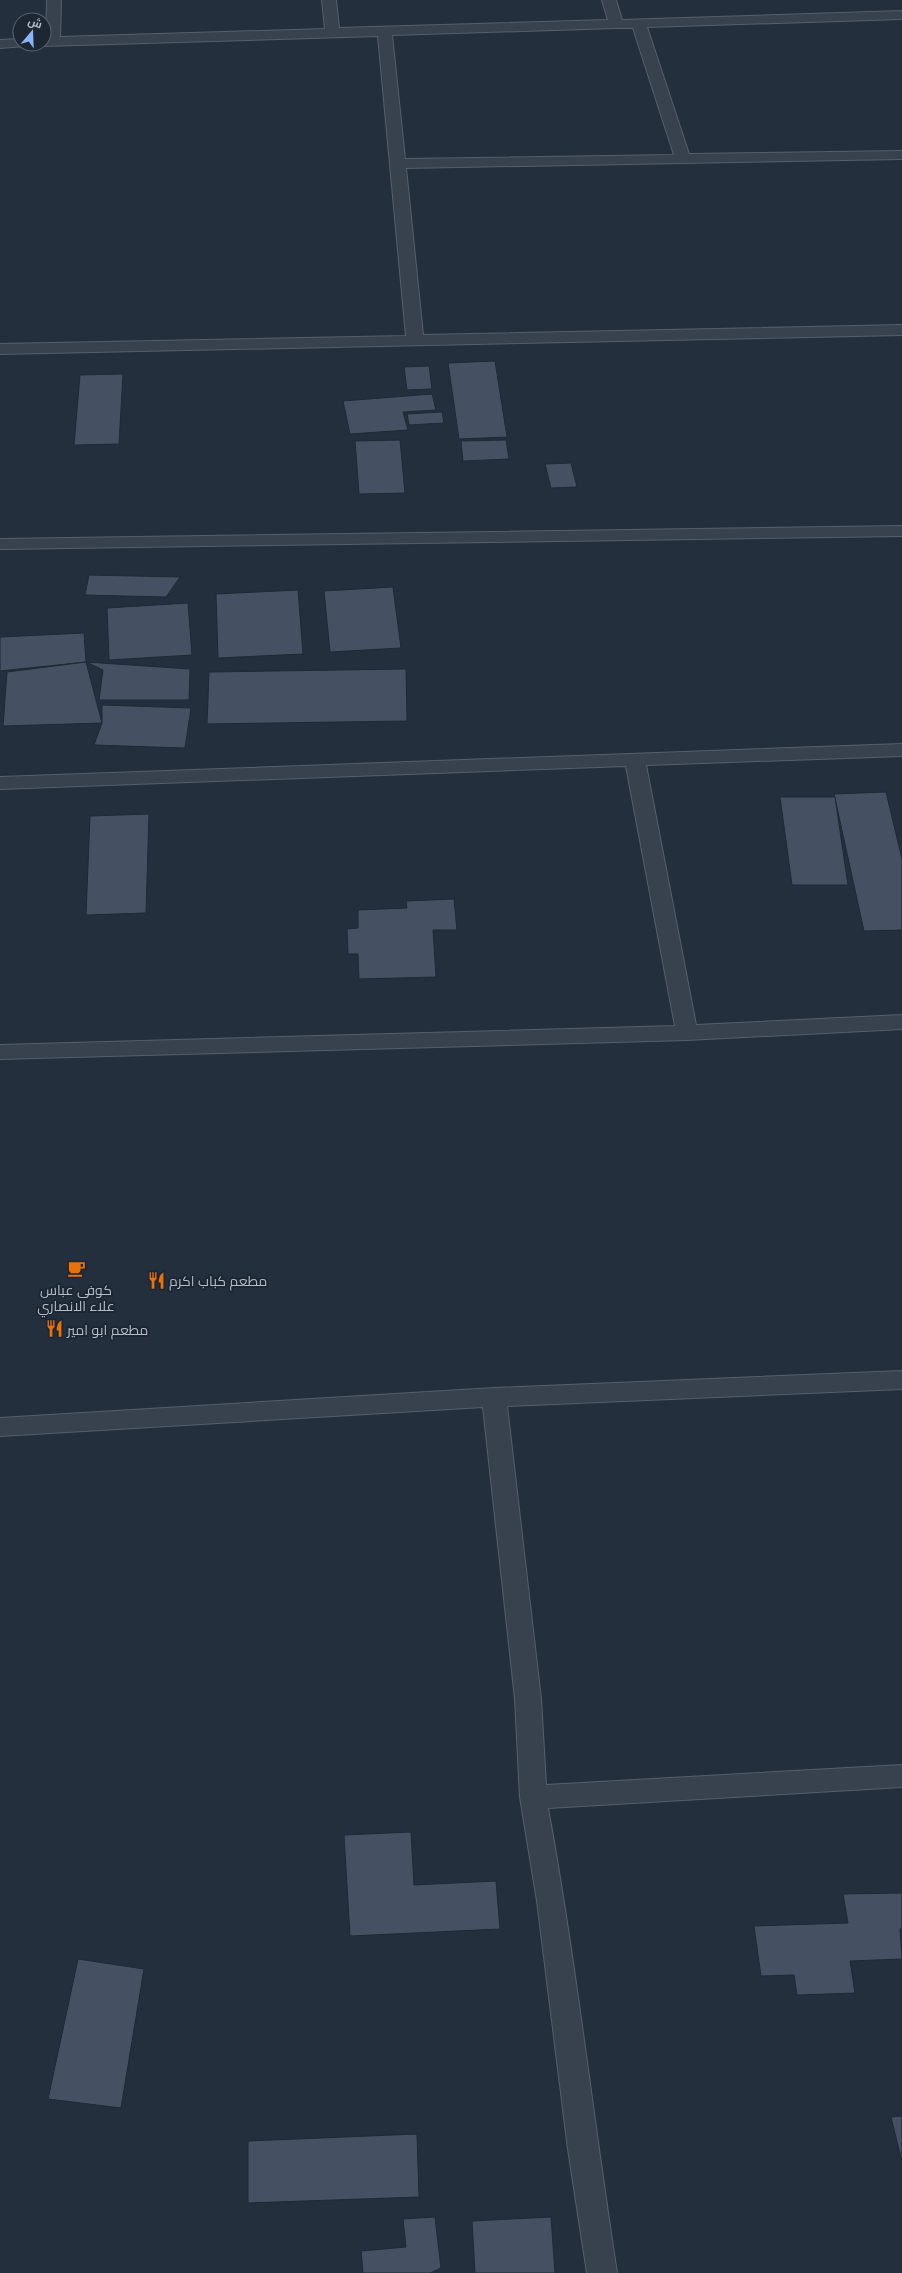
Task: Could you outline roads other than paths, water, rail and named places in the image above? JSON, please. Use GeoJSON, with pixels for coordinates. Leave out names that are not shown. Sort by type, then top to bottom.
{"type":"FeatureCollection","features":[{"type":"Feature","properties":{"kind":"street"},"geometry":{"type":"LineString","coordinates":[[52,14],[54,0]]}},
{"type":"Feature","properties":{"kind":"street"},"geometry":{"type":"LineString","coordinates":[[329,0],[333,33]]}},
{"type":"Feature","properties":{"kind":"street"},"geometry":{"type":"LineString","coordinates":[[609,0],[616,24]]}},
{"type":"Feature","properties":{"kind":"street"},"geometry":{"type":"LineString","coordinates":[[884,0],[896,15]]}},
{"type":"Feature","properties":{"kind":"street"},"geometry":{"type":"LineString","coordinates":[[52,42],[896,15]]}},
{"type":"Feature","properties":{"kind":"street"},"geometry":{"type":"LineString","coordinates":[[639,24],[684,158]]}},
{"type":"Feature","properties":{"kind":"street"},"geometry":{"type":"LineString","coordinates":[[385,32],[416,340]]}},
{"type":"Feature","properties":{"kind":"street"},"geometry":{"type":"LineString","coordinates":[[0,44],[12,43]]}},
{"type":"Feature","properties":{"kind":"street"},"geometry":{"type":"LineString","coordinates":[[398,164],[902,155]]}},
{"type":"Feature","properties":{"kind":"street"},"geometry":{"type":"LineString","coordinates":[[0,349],[902,330]]}},
{"type":"Feature","properties":{"kind":"street"},"geometry":{"type":"LineString","coordinates":[[0,544],[902,531]]}},
{"type":"Feature","properties":{"kind":"street"},"geometry":{"type":"LineString","coordinates":[[0,783],[902,750]]}},
{"type":"Feature","properties":{"kind":"street"},"geometry":{"type":"LineString","coordinates":[[635,760],[687,1033]]}},
{"type":"Feature","properties":{"kind":"street"},"geometry":{"type":"LineString","coordinates":[[0,1052],[687,1033],[902,1022]]}},
{"type":"Feature","properties":{"kind":"street"},"geometry":{"type":"LineString","coordinates":[[0,1427],[494,1397],[902,1380]]}},
{"type":"Feature","properties":{"kind":"street"},"geometry":{"type":"LineString","coordinates":[[494,1397],[528,1699],[533,1797],[551,1901],[583,2149],[602,2273]]}},
{"type":"Feature","properties":{"kind":"street"},"geometry":{"type":"LineString","coordinates":[[533,1797],[902,1776]]}},
{"type":"Feature","properties":{"kind":"place","name":"كوفي عباس علاء الانصاري"},"geometry":{"type":"Point","coordinates":[76,1269]}},
{"type":"Feature","properties":{"kind":"place","name":"مطعم كباب اكرم"},"geometry":{"type":"Point","coordinates":[156,1280]}},
{"type":"Feature","properties":{"kind":"place","name":"مطعم ابو امير"},"geometry":{"type":"Point","coordinates":[54,1329]}}]}
